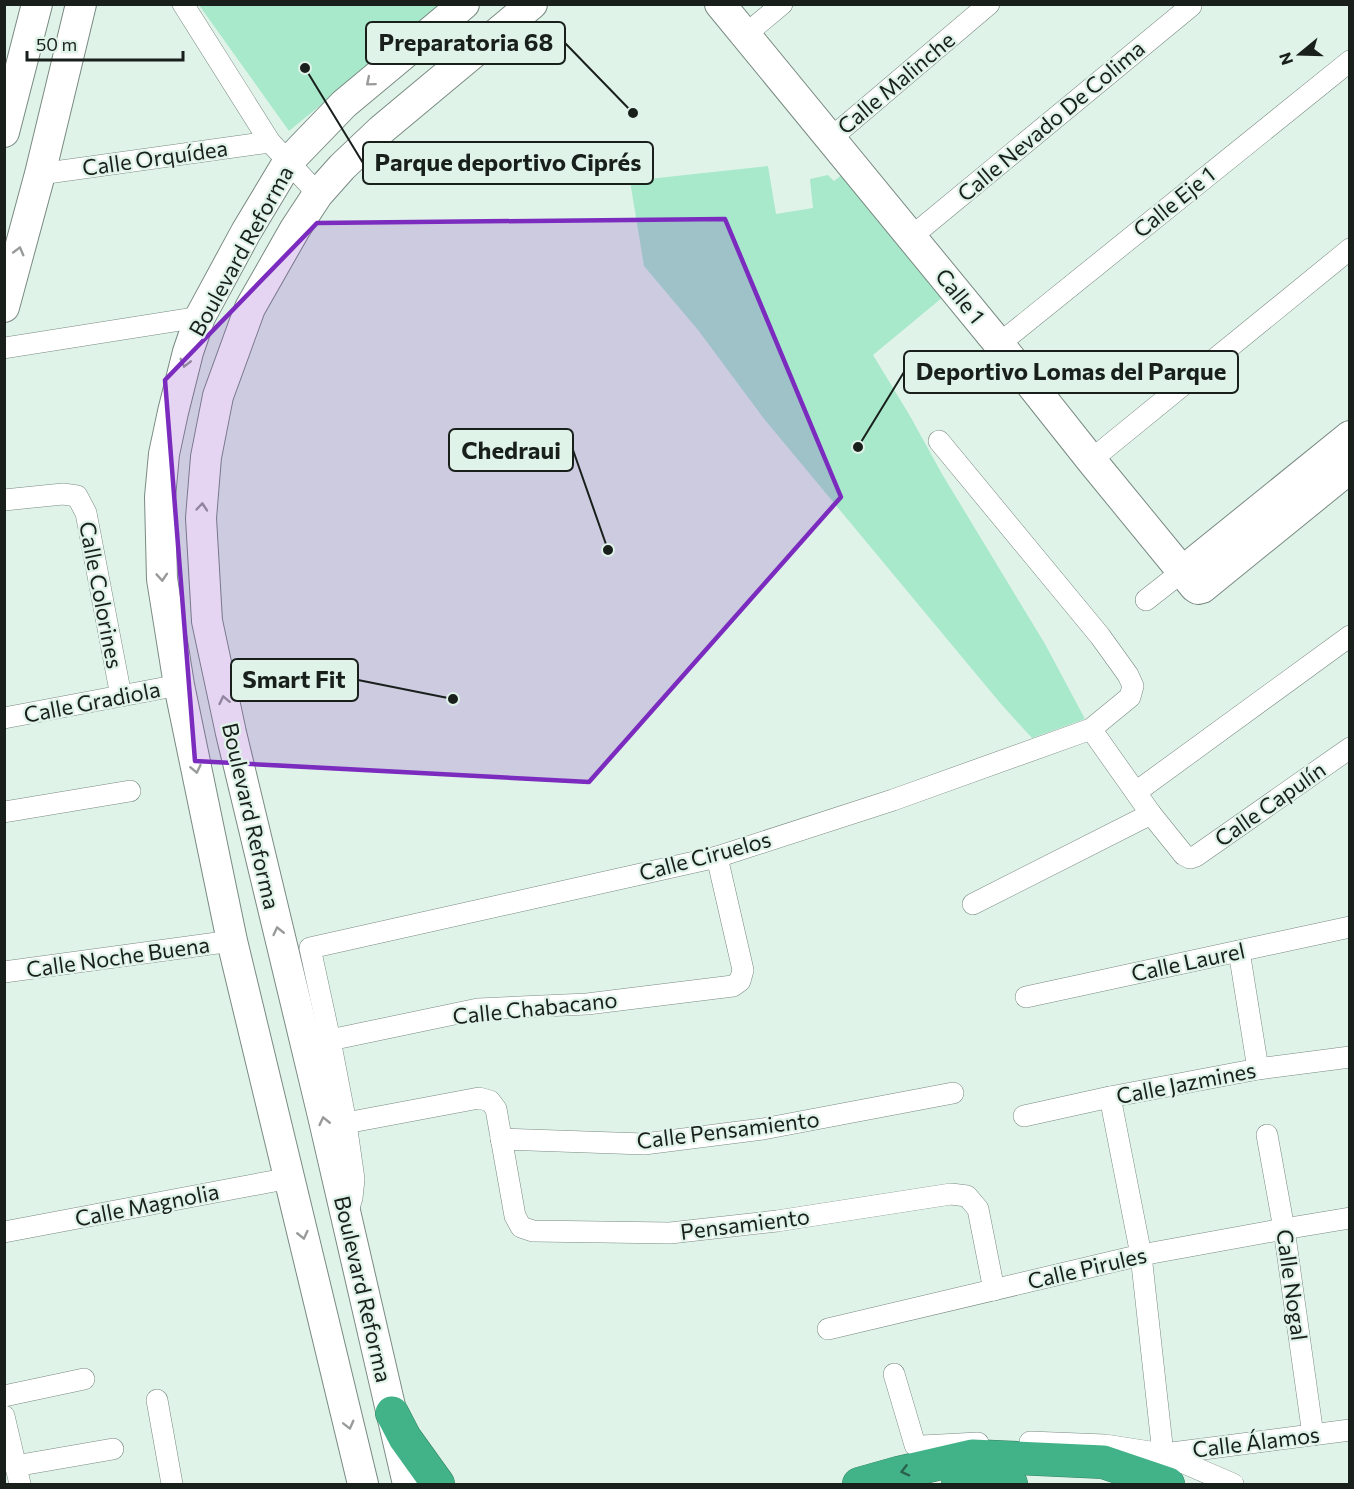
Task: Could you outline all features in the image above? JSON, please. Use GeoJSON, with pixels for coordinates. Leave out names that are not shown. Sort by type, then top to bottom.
{"type":"FeatureCollection","features":[{"type":"Feature","properties":{"kind":"highway"},"geometry":{"type":"LineString","coordinates":[[392,1413],[405,1438],[438,1485]]}},
{"type":"Feature","properties":{"kind":"highway"},"geometry":{"type":"LineString","coordinates":[[859,1485],[972,1455],[1103,1462],[1164,1474]]}},
{"type":"Feature","properties":{"kind":"highway"},"geometry":{"type":"LineString","coordinates":[[958,1485],[976,1482],[1011,1485]]}},
{"type":"Feature","properties":{"kind":"main road"},"geometry":{"type":"LineString","coordinates":[[4,132],[37,4]]}},
{"type":"Feature","properties":{"kind":"main road"},"geometry":{"type":"LineString","coordinates":[[4,307],[40,174],[81,4]]}},
{"type":"Feature","properties":{"kind":"main road","name":"Boulevard Reforma"},"geometry":{"type":"LineString","coordinates":[[363,1485],[232,941],[179,685],[162,579],[160,497],[164,454],[188,351],[200,317],[246,232],[279,152],[344,104],[464,4]]}},
{"type":"Feature","properties":{"kind":"main road","name":"Boulevard Reforma"},"geometry":{"type":"LineString","coordinates":[[408,1485],[236,755],[207,621],[201,518],[206,457],[218,396],[250,308],[295,229],[318,194],[342,166],[381,130],[532,4]]}},
{"type":"Feature","properties":{"kind":"main road","name":"Calle 1"},"geometry":{"type":"LineString","coordinates":[[720,4],[1191,580]]}},
{"type":"Feature","properties":{"kind":"main road"},"geometry":{"type":"LineString","coordinates":[[1350,436],[1191,580],[1202,588],[1350,468]]}},
{"type":"Feature","properties":{"kind":"street"},"geometry":{"type":"LineString","coordinates":[[183,4],[279,152],[318,194]]}},
{"type":"Feature","properties":{"kind":"street"},"geometry":{"type":"LineString","coordinates":[[745,35],[782,4]]}},
{"type":"Feature","properties":{"kind":"street","name":"Calle Malinche"},"geometry":{"type":"LineString","coordinates":[[830,139],[990,4]]}},
{"type":"Feature","properties":{"kind":"street","name":"Calle Nevado De Colima"},"geometry":{"type":"LineString","coordinates":[[911,237],[1191,6]]}},
{"type":"Feature","properties":{"kind":"street","name":"Calle Eje 1"},"geometry":{"type":"LineString","coordinates":[[999,344],[1350,60]]}},
{"type":"Feature","properties":{"kind":"street","name":"Calle Orquídea"},"geometry":{"type":"LineString","coordinates":[[40,174],[279,152]]}},
{"type":"Feature","properties":{"kind":"street"},"geometry":{"type":"LineString","coordinates":[[1091,460],[1350,249]]}},
{"type":"Feature","properties":{"kind":"street"},"geometry":{"type":"LineString","coordinates":[[4,348],[200,317]]}},
{"type":"Feature","properties":{"kind":"street","name":"Calle Ciruelos"},"geometry":{"type":"LineString","coordinates":[[330,1040],[310,948],[717,857],[893,800],[1091,729],[1130,697],[1133,686],[1128,675],[1100,636],[939,441]]}},
{"type":"Feature","properties":{"kind":"street","name":"Calle Colorines"},"geometry":{"type":"LineString","coordinates":[[4,500],[63,494],[77,496],[86,513],[121,696]]}},
{"type":"Feature","properties":{"kind":"street"},"geometry":{"type":"LineString","coordinates":[[1146,600],[1191,580]]}},
{"type":"Feature","properties":{"kind":"street"},"geometry":{"type":"LineString","coordinates":[[1136,792],[1350,636]]}},
{"type":"Feature","properties":{"kind":"street","name":"Calle Gradiola"},"geometry":{"type":"LineString","coordinates":[[4,718],[179,685]]}},
{"type":"Feature","properties":{"kind":"street"},"geometry":{"type":"LineString","coordinates":[[973,904],[1151,814],[1091,729]]}},
{"type":"Feature","properties":{"kind":"street","name":"Calle Capulín"},"geometry":{"type":"LineString","coordinates":[[1151,814],[1184,855],[1190,858],[1350,748]]}},
{"type":"Feature","properties":{"kind":"street"},"geometry":{"type":"LineString","coordinates":[[4,812],[130,791]]}},
{"type":"Feature","properties":{"kind":"street","name":"Calle Chabacano"},"geometry":{"type":"LineString","coordinates":[[330,1040],[478,1010],[587,1004],[733,986],[740,981],[743,970],[717,857]]}},
{"type":"Feature","properties":{"kind":"street","name":"Calle Laurel"},"geometry":{"type":"LineString","coordinates":[[1026,997],[1350,927]]}},
{"type":"Feature","properties":{"kind":"street","name":"Calle Noche Buena"},"geometry":{"type":"LineString","coordinates":[[4,972],[232,941]]}},
{"type":"Feature","properties":{"kind":"street"},"geometry":{"type":"LineString","coordinates":[[1239,951],[1258,1069]]}},
{"type":"Feature","properties":{"kind":"street"},"geometry":{"type":"LineString","coordinates":[[330,1040],[354,1179],[352,1198],[346,1216]]}},
{"type":"Feature","properties":{"kind":"street","name":"Calle Jazmines"},"geometry":{"type":"LineString","coordinates":[[1024,1116],[1258,1069],[1350,1057]]}},
{"type":"Feature","properties":{"kind":"street","name":"Calle Pensamiento"},"geometry":{"type":"LineString","coordinates":[[501,1139],[644,1144],[763,1129],[953,1093]]}},
{"type":"Feature","properties":{"kind":"street"},"geometry":{"type":"LineString","coordinates":[[1110,1097],[1141,1255],[1164,1474]]}},
{"type":"Feature","properties":{"kind":"street"},"geometry":{"type":"LineString","coordinates":[[346,1123],[479,1098],[490,1101],[496,1109],[501,1139]]}},
{"type":"Feature","properties":{"kind":"street","name":"Calle Nogal"},"geometry":{"type":"LineString","coordinates":[[1267,1135],[1284,1229],[1313,1435]]}},
{"type":"Feature","properties":{"kind":"street","name":"Pensamiento"},"geometry":{"type":"LineString","coordinates":[[501,1139],[515,1216],[521,1227],[532,1231],[670,1233],[777,1221],[951,1194],[967,1196],[978,1209],[993,1290]]}},
{"type":"Feature","properties":{"kind":"street","name":"Calle Magnolia"},"geometry":{"type":"LineString","coordinates":[[4,1232],[290,1178]]}},
{"type":"Feature","properties":{"kind":"street","name":"Calle Pirules"},"geometry":{"type":"LineString","coordinates":[[828,1329],[1141,1255],[1350,1218]]}},
{"type":"Feature","properties":{"kind":"street"},"geometry":{"type":"LineString","coordinates":[[894,1374],[915,1445],[963,1443],[1105,1445],[1164,1474],[1233,1485]]}},
{"type":"Feature","properties":{"kind":"street"},"geometry":{"type":"LineString","coordinates":[[4,1396],[84,1379]]}},
{"type":"Feature","properties":{"kind":"street"},"geometry":{"type":"LineString","coordinates":[[157,1401],[172,1485]]}},
{"type":"Feature","properties":{"kind":"street"},"geometry":{"type":"LineString","coordinates":[[4,1416],[17,1475],[113,1449]]}},
{"type":"Feature","properties":{"kind":"street","name":"Calle Álamos"},"geometry":{"type":"LineString","coordinates":[[1164,1474],[1313,1435],[1350,1430]]}},
{"type":"Feature","properties":{"kind":"highlighted area"},"geometry":{"type":"Polygon","coordinates":[[[725,219],[841,497],[589,782],[195,761],[165,380],[317,223],[725,219]]]}},
{"type":"Feature","properties":{"kind":"green space"},"geometry":{"type":"Polygon","coordinates":[[[199,5],[442,5],[289,131],[199,5]]]}},
{"type":"Feature","properties":{"kind":"green space"},"geometry":{"type":"Polygon","coordinates":[[[768,166],[776,214],[813,208],[810,179],[828,175],[834,181],[843,174],[943,297],[873,355],[1045,644],[1085,719],[1032,738],[1001,704],[765,420],[698,330],[644,266],[630,181],[768,166]]]}},
{"type":"Feature","properties":{"kind":"place","name":"Parque deportivo Ciprés"},"geometry":{"type":"Point","coordinates":[305,68]}},
{"type":"Feature","properties":{"kind":"place","name":"Preparatoria 68"},"geometry":{"type":"Point","coordinates":[633,113]}},
{"type":"Feature","properties":{"kind":"place","name":"Deportivo Lomas del Parque"},"geometry":{"type":"Point","coordinates":[858,447]}},
{"type":"Feature","properties":{"kind":"place","name":"Chedraui"},"geometry":{"type":"Point","coordinates":[608,550]}},
{"type":"Feature","properties":{"kind":"place","name":"Smart Fit"},"geometry":{"type":"Point","coordinates":[453,699]}}]}
